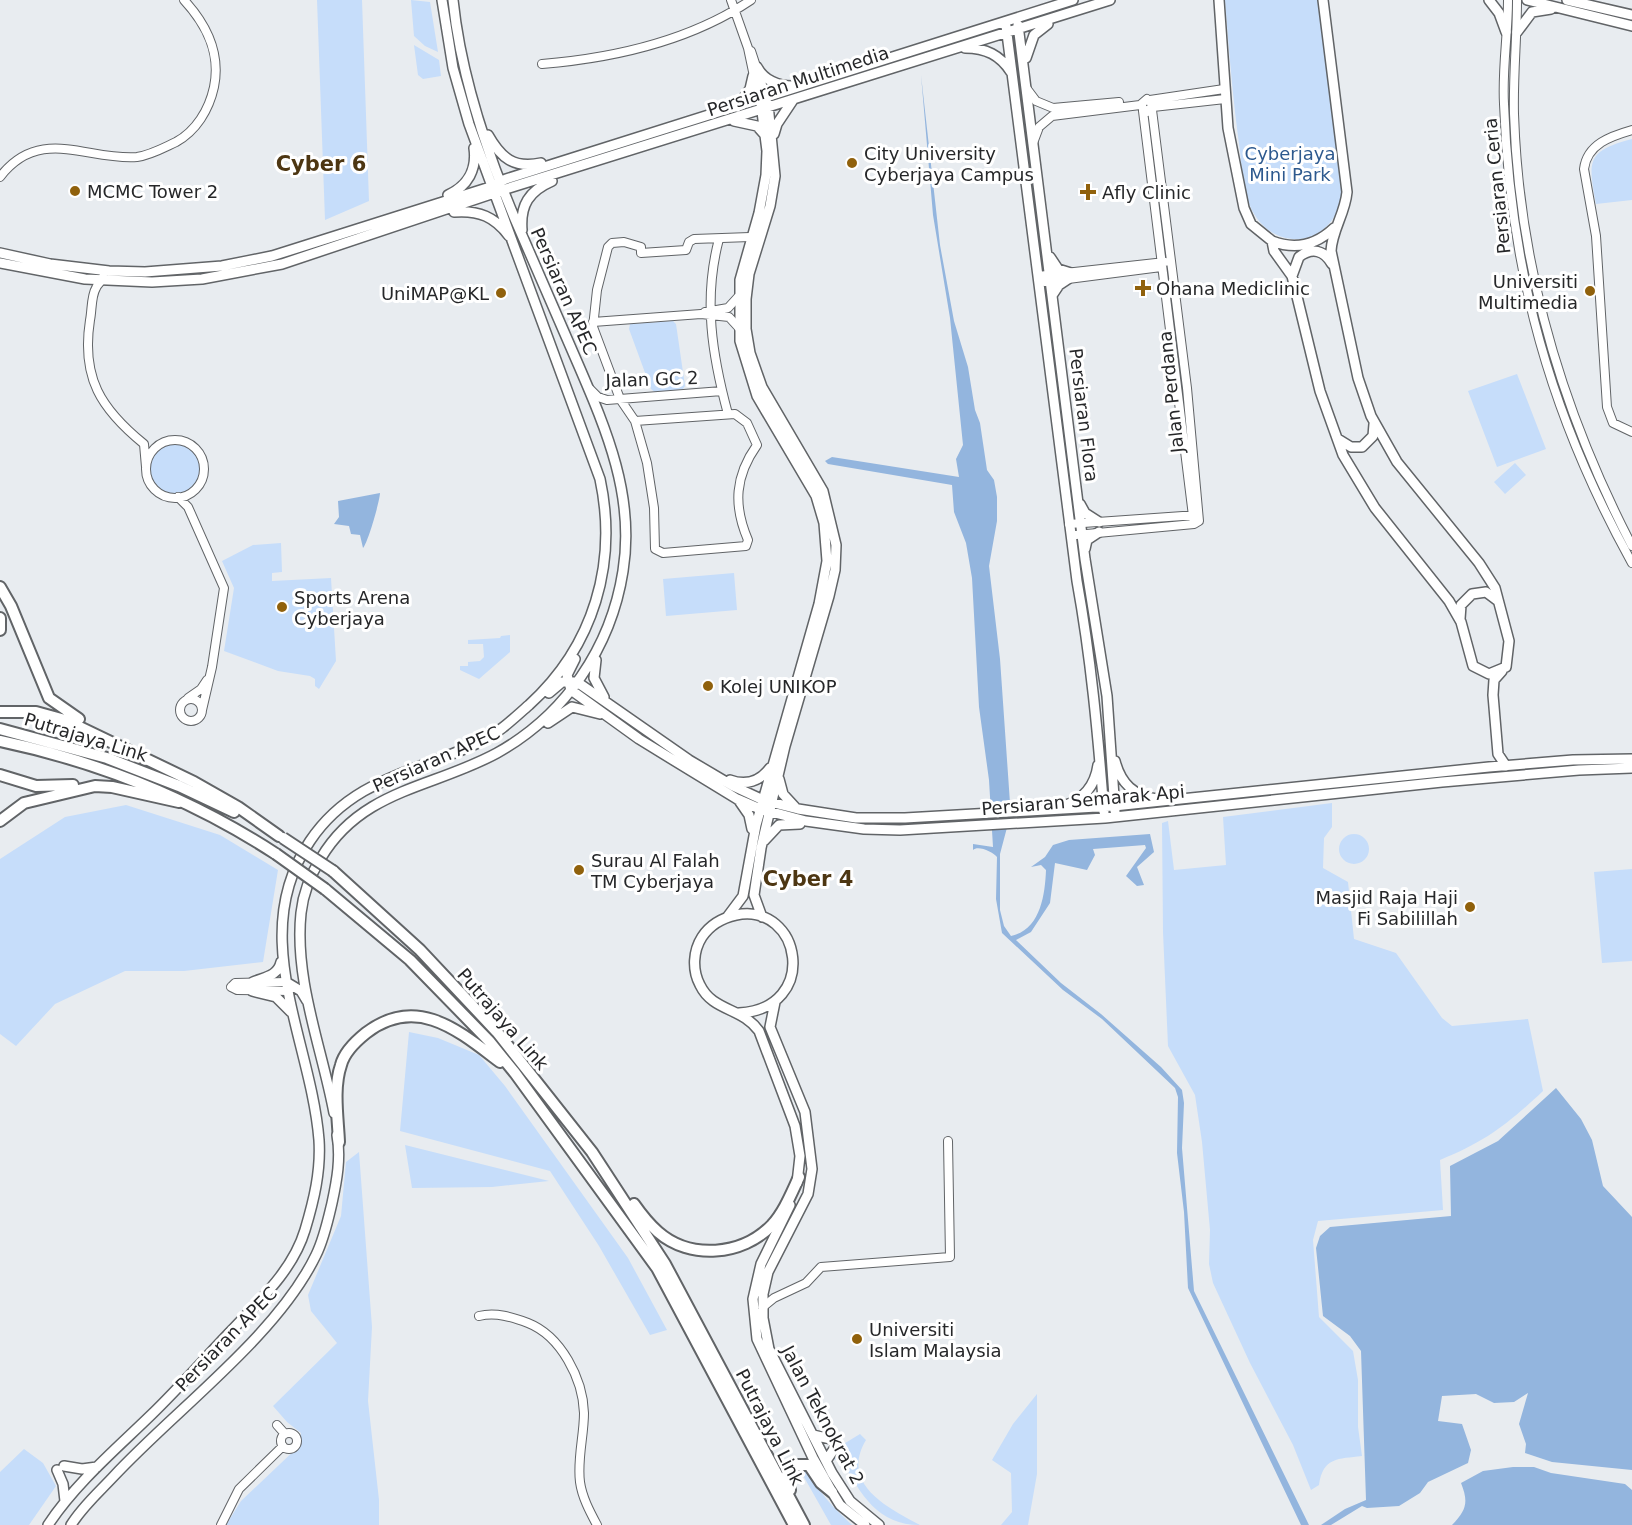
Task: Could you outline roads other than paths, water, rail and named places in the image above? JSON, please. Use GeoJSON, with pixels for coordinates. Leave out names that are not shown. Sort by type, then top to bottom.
{"type":"FeatureCollection","features":[{"type":"Feature","properties":{"kind":"highway"},"geometry":{"type":"LineString","coordinates":[[0,587],[11,606],[49,698],[64,711],[238,807],[281,837]]}},
{"type":"Feature","properties":{"kind":"highway"},"geometry":{"type":"LineString","coordinates":[[0,618],[0,630]]}},
{"type":"Feature","properties":{"kind":"highway"},"geometry":{"type":"LineString","coordinates":[[0,712],[36,712],[59,718],[166,768]]}},
{"type":"Feature","properties":{"kind":"highway","name":"Putrajaya Link"},"geometry":{"type":"LineString","coordinates":[[0,729],[88,751],[151,774],[231,810],[281,837],[333,871],[420,950],[497,1032],[592,1152],[665,1264],[800,1524]]}},
{"type":"Feature","properties":{"kind":"highway","name":"Putrajaya Link"},"geometry":{"type":"LineString","coordinates":[[0,741],[97,765],[190,804],[276,854],[325,889],[410,960],[489,1041],[515,1073],[657,1268],[800,1524]]}},
{"type":"Feature","properties":{"kind":"highway"},"geometry":{"type":"LineString","coordinates":[[0,775],[44,787],[111,783],[164,800]]}},
{"type":"Feature","properties":{"kind":"highway"},"geometry":{"type":"LineString","coordinates":[[0,821],[24,803],[85,787],[112,787],[190,804]]}},
{"type":"Feature","properties":{"kind":"highway"},"geometry":{"type":"LineString","coordinates":[[339,1142],[337,1077],[341,1062],[362,1036],[386,1022],[408,1016],[431,1017],[460,1031],[515,1073]]}},
{"type":"Feature","properties":{"kind":"highway"},"geometry":{"type":"LineString","coordinates":[[592,1152],[659,1233],[672,1242],[699,1251],[736,1247],[761,1234],[778,1217],[799,1177]]}},
{"type":"Feature","properties":{"kind":"highway"},"geometry":{"type":"LineString","coordinates":[[800,1524],[800,1510],[787,1482],[790,1468],[809,1466],[821,1483],[832,1492]]}},
{"type":"Feature","properties":{"kind":"main road","name":"Persiaran APEC"},"geometry":{"type":"LineString","coordinates":[[48,1525],[65,1501],[97,1467],[274,1286],[304,1235],[318,1177],[318,1137],[282,956],[282,913],[292,874],[308,843],[331,815],[351,797],[374,784],[471,746],[504,727],[537,697],[562,669],[588,624],[598,600],[606,558],[607,528],[603,491],[591,448],[520,243],[453,68],[442,0]]}},
{"type":"Feature","properties":{"kind":"main road","name":"Persiaran APEC"},"geometry":{"type":"LineString","coordinates":[[453,0],[474,122]]}},
{"type":"Feature","properties":{"kind":"main road","name":"Persiaran Multimedia"},"geometry":{"type":"LineString","coordinates":[[498,188],[610,148],[1073,0]]}},
{"type":"Feature","properties":{"kind":"main road","name":"Persiaran Multimedia"},"geometry":{"type":"LineString","coordinates":[[498,188],[596,163],[1110,0]]}},
{"type":"Feature","properties":{"kind":"main road"},"geometry":{"type":"LineString","coordinates":[[1323,0],[1332,89],[1347,192],[1344,211],[1333,235],[1331,251],[1358,378],[1374,431],[1367,444],[1351,447],[1336,437]]}},
{"type":"Feature","properties":{"kind":"main road"},"geometry":{"type":"LineString","coordinates":[[1489,0],[1499,13],[1506,32]]}},
{"type":"Feature","properties":{"kind":"main road"},"geometry":{"type":"LineString","coordinates":[[1527,0],[1632,26]]}},
{"type":"Feature","properties":{"kind":"main road"},"geometry":{"type":"LineString","coordinates":[[1571,1],[1632,15]]}},
{"type":"Feature","properties":{"kind":"main road"},"geometry":{"type":"LineString","coordinates":[[1218,2],[1228,128],[1246,217],[1259,233],[1286,246],[1310,244],[1327,235],[1338,224]]}},
{"type":"Feature","properties":{"kind":"main road"},"geometry":{"type":"LineString","coordinates":[[1517,32],[1529,14],[1537,10],[1583,13]]}},
{"type":"Feature","properties":{"kind":"main road"},"geometry":{"type":"LineString","coordinates":[[1025,73],[1027,50],[1034,35],[1040,28],[1069,13]]}},
{"type":"Feature","properties":{"kind":"main road","name":"Persiaran Flora"},"geometry":{"type":"LineString","coordinates":[[1016,17],[1048,252],[1080,523],[1101,656],[1112,747],[1115,817]]}},
{"type":"Feature","properties":{"kind":"main road","name":"Persiaran Flora"},"geometry":{"type":"LineString","coordinates":[[1005,20],[1071,535],[1089,650],[1105,818]]}},
{"type":"Feature","properties":{"kind":"main road"},"geometry":{"type":"LineString","coordinates":[[953,49],[980,49],[995,54],[1006,65],[1014,80]]}},
{"type":"Feature","properties":{"kind":"main road"},"geometry":{"type":"LineString","coordinates":[[737,107],[747,94],[755,71],[774,83],[801,86]]}},
{"type":"Feature","properties":{"kind":"main road"},"geometry":{"type":"LineString","coordinates":[[763,98],[774,189],[749,274],[746,329],[752,359],[762,387],[823,491],[836,544],[835,570],[825,613],[776,767],[783,794],[798,809]]}},
{"type":"Feature","properties":{"kind":"main road"},"geometry":{"type":"LineString","coordinates":[[728,916],[741,914],[762,917],[783,932],[793,955],[791,981],[776,1002],[754,1012],[729,1010],[711,1000],[695,974],[695,954],[710,927],[728,916],[743,896],[826,572],[826,538],[820,508],[810,486],[753,389],[742,353],[739,328],[738,297],[750,237],[759,213],[766,175],[769,137],[793,100]]}},
{"type":"Feature","properties":{"kind":"main road"},"geometry":{"type":"LineString","coordinates":[[728,121],[752,124],[759,127],[769,137]]}},
{"type":"Feature","properties":{"kind":"main road"},"geometry":{"type":"LineString","coordinates":[[474,122],[502,156],[516,164],[534,165],[610,148]]}},
{"type":"Feature","properties":{"kind":"main road"},"geometry":{"type":"LineString","coordinates":[[0,253],[97,278],[188,270],[250,261],[302,247],[447,195],[465,183],[472,173],[475,160],[474,122]]}},
{"type":"Feature","properties":{"kind":"main road"},"geometry":{"type":"LineString","coordinates":[[520,243],[522,212],[530,194],[542,185],[596,163]]}},
{"type":"Feature","properties":{"kind":"main road"},"geometry":{"type":"LineString","coordinates":[[376,221],[498,188]]}},
{"type":"Feature","properties":{"kind":"main road"},"geometry":{"type":"LineString","coordinates":[[0,263],[97,278],[152,282],[202,279],[291,261],[440,213],[498,188]]}},
{"type":"Feature","properties":{"kind":"main road"},"geometry":{"type":"LineString","coordinates":[[440,213],[466,211],[487,216],[500,224],[520,243]]}},
{"type":"Feature","properties":{"kind":"main road"},"geometry":{"type":"LineString","coordinates":[[1272,241],[1274,251],[1292,276],[1315,371],[1336,437],[1351,471],[1375,508],[1440,587],[1461,622]]}},
{"type":"Feature","properties":{"kind":"main road","name":"Persiaran APEC"},"geometry":{"type":"LineString","coordinates":[[70,1525],[138,1450],[276,1315],[310,1266],[322,1239],[338,1175],[339,1142],[310,1008],[300,925],[304,897],[315,869],[344,828],[363,811],[382,800],[499,752],[538,726],[572,684],[604,638],[620,589],[627,524],[621,481],[588,387],[520,243]]}},
{"type":"Feature","properties":{"kind":"main road"},"geometry":{"type":"LineString","coordinates":[[1292,276],[1299,257],[1316,251],[1330,260],[1336,279]]}},
{"type":"Feature","properties":{"kind":"main road"},"geometry":{"type":"LineString","coordinates":[[1048,252],[1058,269],[1069,276],[1056,287],[1053,295]]}},
{"type":"Feature","properties":{"kind":"main road"},"geometry":{"type":"LineString","coordinates":[[1371,416],[1397,462],[1488,574],[1500,603],[1510,650],[1504,669],[1494,680],[1493,688],[1498,754],[1506,766]]}},
{"type":"Feature","properties":{"kind":"main road"},"geometry":{"type":"LineString","coordinates":[[1078,502],[1099,527],[1087,540],[1085,559]]}},
{"type":"Feature","properties":{"kind":"main road"},"geometry":{"type":"LineString","coordinates":[[1489,767],[1492,754],[1489,688],[1485,678],[1473,666],[1461,622],[1461,604],[1472,594],[1486,592],[1500,603]]}},
{"type":"Feature","properties":{"kind":"main road"},"geometry":{"type":"LineString","coordinates":[[504,727],[530,712],[558,684],[572,684],[569,669],[579,652],[588,624]]}},
{"type":"Feature","properties":{"kind":"main road"},"geometry":{"type":"LineString","coordinates":[[604,638],[593,670],[599,692],[610,705]]}},
{"type":"Feature","properties":{"kind":"main road"},"geometry":{"type":"LineString","coordinates":[[1473,666],[1489,674],[1504,669]]}},
{"type":"Feature","properties":{"kind":"main road","name":"Persiaran Semarak Api"},"geometry":{"type":"LineString","coordinates":[[572,684],[610,705],[703,769],[766,806],[874,819],[1104,807],[1489,767],[1632,759]]}},
{"type":"Feature","properties":{"kind":"main road","name":"Persiaran Semarak Api"},"geometry":{"type":"LineString","coordinates":[[572,684],[608,716],[683,767],[737,799],[829,825],[882,830],[1105,818],[1442,782],[1632,768]]}},
{"type":"Feature","properties":{"kind":"main road"},"geometry":{"type":"LineString","coordinates":[[499,752],[528,738],[572,707],[608,716]]}},
{"type":"Feature","properties":{"kind":"main road"},"geometry":{"type":"LineString","coordinates":[[1040,810],[1071,803],[1086,793],[1098,768],[1099,745]]}},
{"type":"Feature","properties":{"kind":"main road"},"geometry":{"type":"LineString","coordinates":[[1112,747],[1121,777],[1135,792],[1148,798],[1180,800]]}},
{"type":"Feature","properties":{"kind":"main road"},"geometry":{"type":"LineString","coordinates":[[703,769],[744,783],[761,777],[776,767]]}},
{"type":"Feature","properties":{"kind":"main road"},"geometry":{"type":"LineString","coordinates":[[737,799],[749,815],[757,842],[754,895],[762,917]]}},
{"type":"Feature","properties":{"kind":"main road"},"geometry":{"type":"LineString","coordinates":[[757,842],[784,823],[829,825]]}},
{"type":"Feature","properties":{"kind":"main road"},"geometry":{"type":"LineString","coordinates":[[253,986],[279,970],[282,956]]}},
{"type":"Feature","properties":{"kind":"main road"},"geometry":{"type":"LineString","coordinates":[[304,963],[301,977],[290,987],[304,994],[310,1008]]}},
{"type":"Feature","properties":{"kind":"main road"},"geometry":{"type":"LineString","coordinates":[[253,986],[281,1000],[292,1014]]}},
{"type":"Feature","properties":{"kind":"main road","name":"Jalan Teknokrat 2"},"geometry":{"type":"LineString","coordinates":[[776,1002],[770,1027],[805,1112],[812,1169],[808,1194],[768,1272],[763,1307],[769,1349],[826,1461],[850,1501],[879,1525]]}},
{"type":"Feature","properties":{"kind":"main road","name":"Jalan Teknokrat 2"},"geometry":{"type":"LineString","coordinates":[[739,1012],[751,1020],[759,1031],[795,1126],[800,1156],[799,1177],[783,1223],[760,1264],[753,1299],[753,1325],[762,1354],[832,1492],[840,1505],[865,1525]]}},
{"type":"Feature","properties":{"kind":"main road"},"geometry":{"type":"LineString","coordinates":[[813,1435],[835,1443],[826,1461]]}},
{"type":"Feature","properties":{"kind":"main road"},"geometry":{"type":"LineString","coordinates":[[125,1440],[92,1478],[89,1483],[91,1487],[96,1487],[129,1454],[138,1450]]}},
{"type":"Feature","properties":{"kind":"main road"},"geometry":{"type":"LineString","coordinates":[[65,1501],[61,1468],[97,1467]]}},
{"type":"Feature","properties":{"kind":"street"},"geometry":{"type":"LineString","coordinates":[[0,177],[16,161],[35,152],[54,148],[75,148],[112,156],[137,157],[157,152],[190,132],[205,114],[211,99],[216,71],[209,32],[184,0]]}},
{"type":"Feature","properties":{"kind":"street"},"geometry":{"type":"LineString","coordinates":[[731,0],[763,98]]}},
{"type":"Feature","properties":{"kind":"street"},"geometry":{"type":"LineString","coordinates":[[542,64],[624,52],[673,38],[736,10],[751,0]]}},
{"type":"Feature","properties":{"kind":"street","name":"Persiaran Ceria"},"geometry":{"type":"LineString","coordinates":[[1508,0],[1504,104],[1506,146],[1515,234],[1531,308],[1551,382],[1569,435],[1589,481],[1632,563]]}},
{"type":"Feature","properties":{"kind":"street","name":"Persiaran Ceria"},"geometry":{"type":"LineString","coordinates":[[1517,0],[1515,127],[1529,262],[1556,367],[1574,419],[1610,505],[1632,546]]}},
{"type":"Feature","properties":{"kind":"street"},"geometry":{"type":"LineString","coordinates":[[1027,89],[1036,101],[1053,108],[1147,105]]}},
{"type":"Feature","properties":{"kind":"street"},"geometry":{"type":"LineString","coordinates":[[1034,142],[1039,127],[1052,116],[1225,94]]}},
{"type":"Feature","properties":{"kind":"street","name":"Jalan Perdana"},"geometry":{"type":"LineString","coordinates":[[1071,535],[1082,534],[1099,527],[1195,518],[1147,105]]}},
{"type":"Feature","properties":{"kind":"street"},"geometry":{"type":"LineString","coordinates":[[1632,130],[1609,137],[1596,146],[1584,162],[1596,236],[1607,407],[1613,423],[1632,432]]}},
{"type":"Feature","properties":{"kind":"street"},"geometry":{"type":"LineString","coordinates":[[635,421],[728,414],[742,417],[757,445],[745,462],[738,484],[739,512],[748,543],[742,546],[663,553],[657,551],[652,486],[635,421],[620,399],[594,332],[593,322],[600,279],[608,247],[612,243],[632,243],[641,247],[641,253],[686,250],[692,239],[750,237]]}},
{"type":"Feature","properties":{"kind":"street"},"geometry":{"type":"LineString","coordinates":[[719,238],[712,264],[707,314],[714,361],[728,414]]}},
{"type":"Feature","properties":{"kind":"street"},"geometry":{"type":"LineString","coordinates":[[1038,280],[1166,264]]}},
{"type":"Feature","properties":{"kind":"street"},"geometry":{"type":"LineString","coordinates":[[90,362],[100,390],[120,419],[151,443],[176,440],[188,444],[201,458],[202,478],[194,490],[178,497],[164,496],[153,488],[147,476],[144,444],[116,421],[91,378],[90,362],[89,329],[97,278]]}},
{"type":"Feature","properties":{"kind":"street"},"geometry":{"type":"LineString","coordinates":[[707,314],[728,308],[738,297]]}},
{"type":"Feature","properties":{"kind":"street"},"geometry":{"type":"LineString","coordinates":[[593,322],[707,314],[729,317],[739,328]]}},
{"type":"Feature","properties":{"kind":"street","name":"Jalan GC 2"},"geometry":{"type":"LineString","coordinates":[[588,387],[606,401],[722,391]]}},
{"type":"Feature","properties":{"kind":"street","name":"Jalan GC 2"},"geometry":{"type":"LineString","coordinates":[[600,417],[606,401]]}},
{"type":"Feature","properties":{"kind":"street"},"geometry":{"type":"LineString","coordinates":[[146,467],[153,450],[165,442]]}},
{"type":"Feature","properties":{"kind":"street"},"geometry":{"type":"LineString","coordinates":[[187,495],[188,507],[224,588],[212,667],[202,710],[195,720],[184,719],[179,707],[201,689],[212,667]]}},
{"type":"Feature","properties":{"kind":"street"},"geometry":{"type":"LineString","coordinates":[[178,497],[188,507]]}},
{"type":"Feature","properties":{"kind":"street","name":"Jalan Perdana"},"geometry":{"type":"LineString","coordinates":[[1070,524],[1080,523],[1099,527]]}},
{"type":"Feature","properties":{"kind":"street"},"geometry":{"type":"LineString","coordinates":[[187,699],[196,700],[202,710]]}},
{"type":"Feature","properties":{"kind":"street"},"geometry":{"type":"LineString","coordinates":[[253,986],[290,987]]}},
{"type":"Feature","properties":{"kind":"street"},"geometry":{"type":"LineString","coordinates":[[763,1307],[774,1298],[806,1283],[821,1267],[950,1257],[948,1141]]}},
{"type":"Feature","properties":{"kind":"street"},"geometry":{"type":"LineString","coordinates":[[766,1283],[774,1298]]}},
{"type":"Feature","properties":{"kind":"street"},"geometry":{"type":"LineString","coordinates":[[479,1316],[490,1314],[508,1317],[542,1330],[560,1349],[571,1366],[583,1401],[580,1483],[597,1525]]}},
{"type":"Feature","properties":{"kind":"street"},"geometry":{"type":"LineString","coordinates":[[277,1425],[285,1434],[294,1435],[297,1442],[290,1449],[283,1446],[281,1441],[285,1434]]}},
{"type":"Feature","properties":{"kind":"street"},"geometry":{"type":"LineString","coordinates":[[221,1525],[239,1489],[283,1446]]}},
{"type":"Feature","properties":{"kind":"place","name":"City University Cyberjaya Campus"},"geometry":{"type":"Point","coordinates":[852,163]}},
{"type":"Feature","properties":{"kind":"place","name":"MCMC Tower 2"},"geometry":{"type":"Point","coordinates":[75,191]}},
{"type":"Feature","properties":{"kind":"place","name":"Afly Clinic"},"geometry":{"type":"Point","coordinates":[1088,192]}},
{"type":"Feature","properties":{"kind":"place","name":"Ohana Mediclinic"},"geometry":{"type":"Point","coordinates":[1143,288]}},
{"type":"Feature","properties":{"kind":"place","name":"Universiti Multimedia"},"geometry":{"type":"Point","coordinates":[1590,291]}},
{"type":"Feature","properties":{"kind":"place","name":"UniMAP@KL"},"geometry":{"type":"Point","coordinates":[501,293]}},
{"type":"Feature","properties":{"kind":"place","name":"Sports Arena Cyberjaya"},"geometry":{"type":"Point","coordinates":[282,607]}},
{"type":"Feature","properties":{"kind":"place","name":"Kolej UNIKOP"},"geometry":{"type":"Point","coordinates":[708,686]}},
{"type":"Feature","properties":{"kind":"place","name":"Surau Al Falah TM Cyberjaya"},"geometry":{"type":"Point","coordinates":[579,870]}},
{"type":"Feature","properties":{"kind":"place","name":"Masjid Raja Haji Fi Sabilillah"},"geometry":{"type":"Point","coordinates":[1470,907]}},
{"type":"Feature","properties":{"kind":"place","name":"Universiti Islam Malaysia"},"geometry":{"type":"Point","coordinates":[857,1339]}},
{"type":"Feature","properties":{"kind":"district","name":"Cyber 6"},"geometry":{"type":"Point","coordinates":[321,164]}},
{"type":"Feature","properties":{"kind":"district","name":"Cyber 4"},"geometry":{"type":"Point","coordinates":[808,879]}},
{"type":"Feature","properties":{"kind":"park label","name":"Cyberjaya Mini Park"},"geometry":{"type":"Point","coordinates":[1290,163]}}]}
